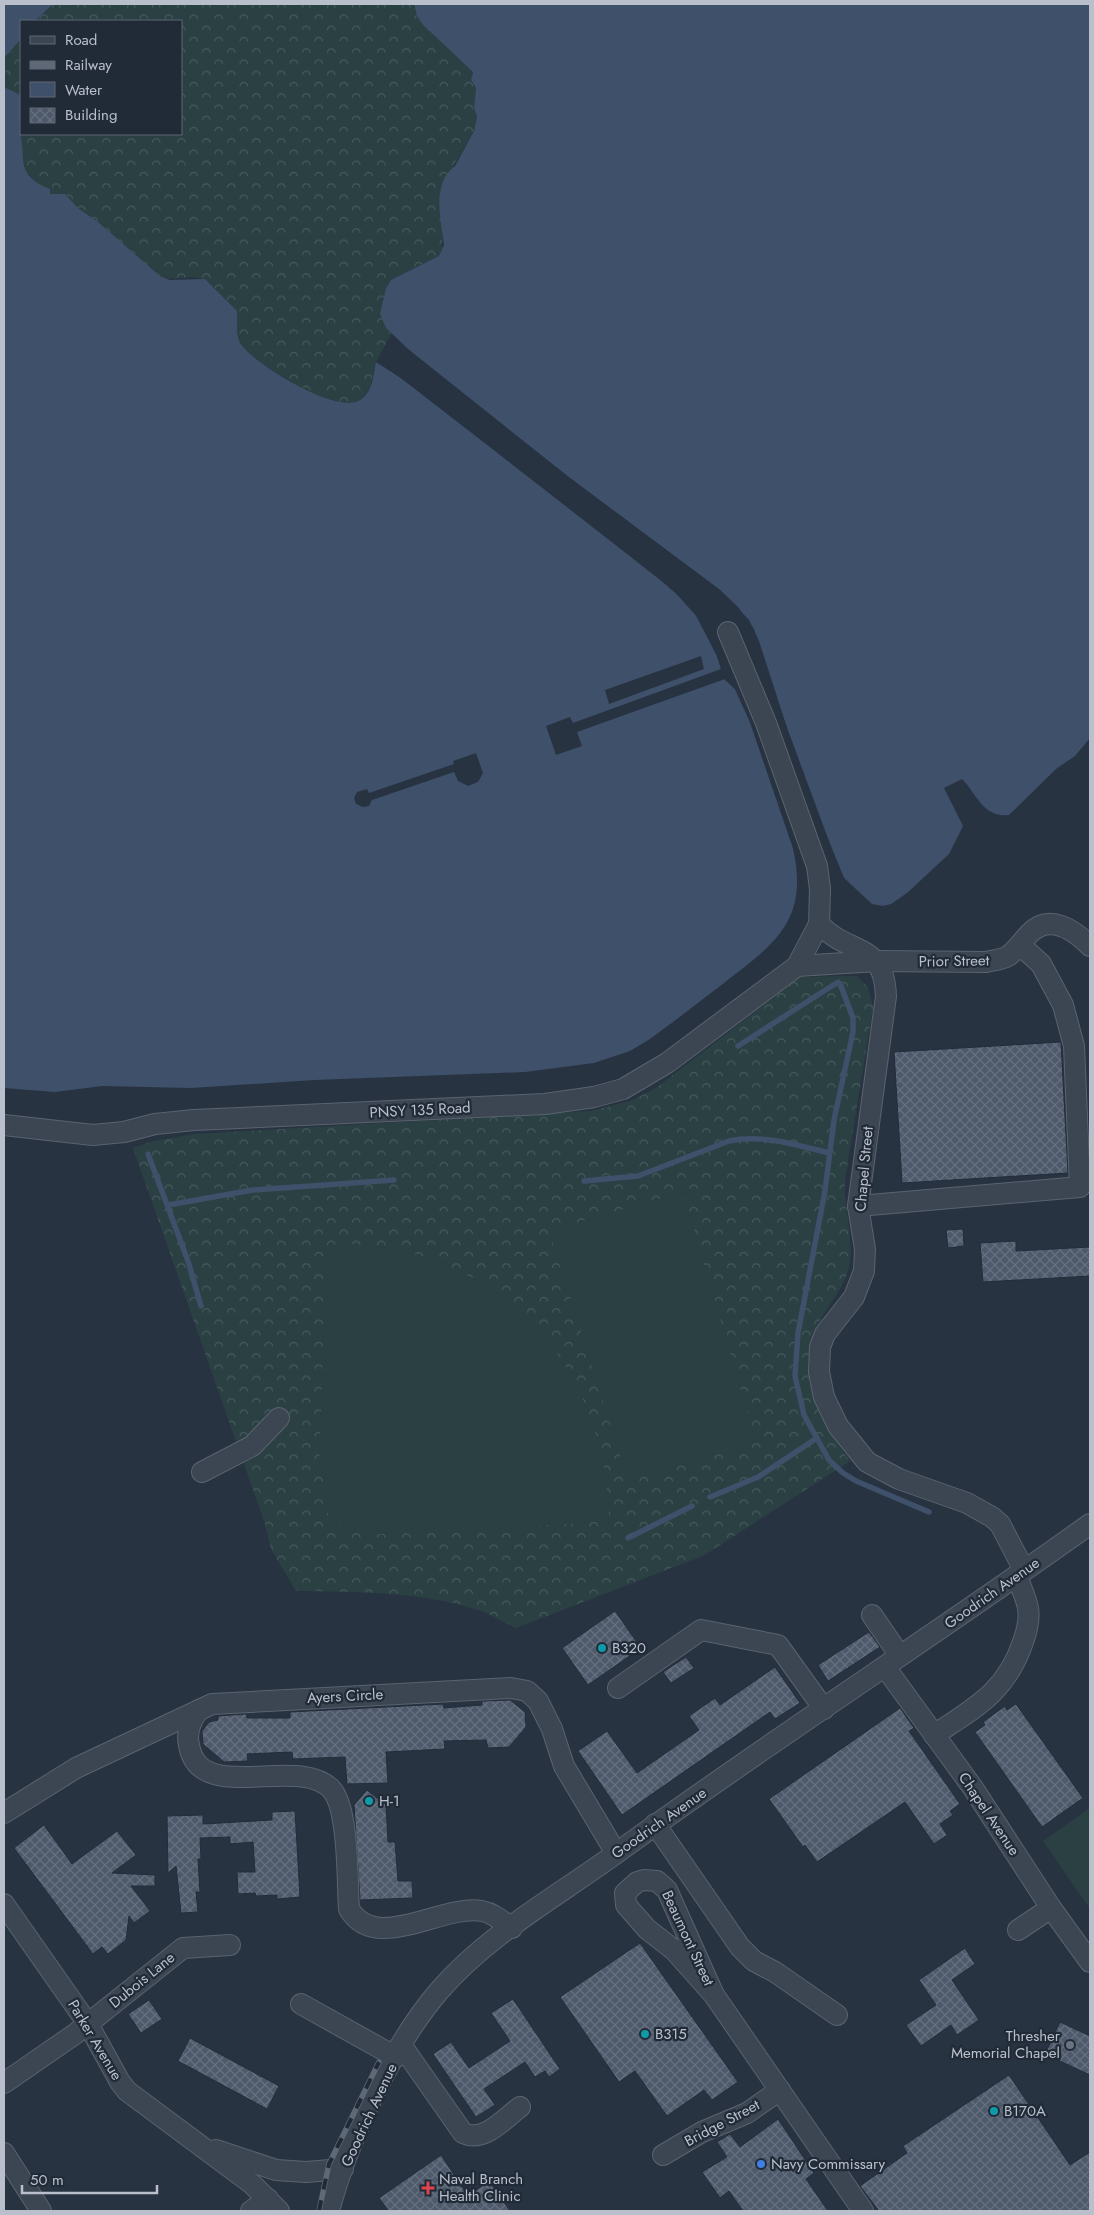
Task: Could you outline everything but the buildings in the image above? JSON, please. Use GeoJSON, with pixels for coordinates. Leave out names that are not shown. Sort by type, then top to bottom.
{"type":"FeatureCollection","features":[{"type":"Feature","properties":{"kind":"street"},"geometry":{"type":"LineString","coordinates":[[728,632],[766,723],[817,866],[820,889],[819,924],[798,966]]}},
{"type":"Feature","properties":{"kind":"street","name":"Prior Street"},"geometry":{"type":"LineString","coordinates":[[798,966],[878,961],[986,962],[1010,955],[1037,927],[1049,923],[1064,926],[1090,946]]}},
{"type":"Feature","properties":{"kind":"street"},"geometry":{"type":"LineString","coordinates":[[819,924],[828,934],[878,961]]}},
{"type":"Feature","properties":{"kind":"street"},"geometry":{"type":"LineString","coordinates":[[858,1206],[1080,1187],[1074,1046],[1063,1005],[1041,964],[1020,944]]}},
{"type":"Feature","properties":{"kind":"street","name":"Chapel Street"},"geometry":{"type":"LineString","coordinates":[[878,961],[886,978],[886,996],[858,1206],[865,1250],[862,1277],[854,1297],[824,1334],[820,1348],[821,1384],[830,1413],[857,1452],[876,1468],[967,1503],[992,1517],[1000,1524],[1020,1573],[1029,1619],[1023,1642],[1002,1685],[987,1698],[934,1735]]}},
{"type":"Feature","properties":{"kind":"street","name":"PNSY 135 Road"},"geometry":{"type":"LineString","coordinates":[[4,1125],[93,1135],[124,1132],[155,1124],[194,1120],[545,1104],[594,1097],[623,1089],[667,1063],[798,966]]}},
{"type":"Feature","properties":{"kind":"street"},"geometry":{"type":"LineString","coordinates":[[202,1472],[252,1446],[280,1418]]}},
{"type":"Feature","properties":{"kind":"street","name":"Goodrich Avenue"},"geometry":{"type":"LineString","coordinates":[[329,2211],[343,2169],[366,2113],[399,2051],[427,2007],[452,1977],[480,1950],[655,1824],[1090,1524]]}},
{"type":"Feature","properties":{"kind":"street","name":"Chapel Avenue"},"geometry":{"type":"LineString","coordinates":[[872,1615],[893,1661],[934,1735],[973,1788],[1051,1908],[1090,1962]]}},
{"type":"Feature","properties":{"kind":"street"},"geometry":{"type":"LineString","coordinates":[[618,1688],[701,1630],[778,1645],[824,1708]]}},
{"type":"Feature","properties":{"kind":"street","name":"Ayers Circle"},"geometry":{"type":"LineString","coordinates":[[4,1814],[76,1768],[198,1710],[218,1703],[511,1688],[521,1689],[538,1701],[552,1729],[564,1766],[616,1853]]}},
{"type":"Feature","properties":{"kind":"street"},"geometry":{"type":"LineString","coordinates":[[198,1710],[191,1723],[188,1741],[192,1756],[210,1772],[230,1778],[310,1776],[331,1790],[342,1812],[349,1909],[355,1919],[372,1927],[389,1928],[469,1910],[480,1911],[494,1916],[512,1928]]}},
{"type":"Feature","properties":{"kind":"street"},"geometry":{"type":"LineString","coordinates":[[655,1824],[740,1948],[754,1961],[775,1972],[837,2015]]}},
{"type":"Feature","properties":{"kind":"street","name":"Beaumont Street"},"geometry":{"type":"LineString","coordinates":[[714,1995],[667,1890],[662,1884],[651,1880],[637,1882],[628,1888],[625,1898],[629,1912],[674,1950],[714,1995],[863,2211]]}},
{"type":"Feature","properties":{"kind":"street","name":"Parker Avenue"},"geometry":{"type":"LineString","coordinates":[[4,1904],[88,2024],[120,2082],[127,2091],[252,2184],[274,2205]]}},
{"type":"Feature","properties":{"kind":"street"},"geometry":{"type":"LineString","coordinates":[[1018,1930],[1051,1908]]}},
{"type":"Feature","properties":{"kind":"street","name":"Dubois Lane"},"geometry":{"type":"LineString","coordinates":[[4,2083],[88,2024],[183,1948],[230,1945]]}},
{"type":"Feature","properties":{"kind":"street"},"geometry":{"type":"LineString","coordinates":[[302,2004],[399,2051],[462,2134],[469,2136],[485,2134],[520,2106]]}},
{"type":"Feature","properties":{"kind":"street","name":"Bridge Street"},"geometry":{"type":"LineString","coordinates":[[662,2156],[702,2132],[747,2113],[780,2090]]}},
{"type":"Feature","properties":{"kind":"street"},"geometry":{"type":"LineString","coordinates":[[201,2146],[276,2170],[306,2172],[343,2169]]}},
{"type":"Feature","properties":{"kind":"street"},"geometry":{"type":"LineString","coordinates":[[4,2153],[41,2211]]}},
{"type":"Feature","properties":{"kind":"street"},"geometry":{"type":"LineString","coordinates":[[251,2211],[274,2205]]}},
{"type":"Feature","properties":{"kind":"green space"},"geometry":{"type":"Polygon","coordinates":[[[53,4],[414,4],[417,16],[423,25],[473,72],[471,80],[476,88],[474,108],[477,117],[474,131],[444,182],[442,251],[439,256],[391,280],[386,288],[380,314],[391,334],[377,361],[368,391],[361,399],[350,402],[335,400],[317,394],[279,375],[249,353],[241,344],[237,332],[237,311],[208,283],[193,277],[166,278],[160,276],[97,221],[79,209],[65,194],[50,194],[50,189],[38,183],[26,171],[20,135],[182,135],[182,20],[36,20],[53,4]]]}},
{"type":"Feature","properties":{"kind":"green space"},"geometry":{"type":"Polygon","coordinates":[[[20,40],[20,95],[4,87],[4,58],[20,40]]]}},
{"type":"Feature","properties":{"kind":"green space"},"geometry":{"type":"Polygon","coordinates":[[[857,976],[868,987],[873,1007],[845,1180],[851,1246],[849,1268],[844,1282],[820,1321],[812,1340],[809,1358],[809,1377],[820,1412],[828,1429],[850,1461],[705,1555],[516,1628],[483,1612],[433,1599],[388,1594],[296,1591],[271,1549],[265,1524],[133,1148],[149,1142],[194,1134],[591,1111],[630,1101],[656,1088],[800,977],[857,976]]]}},
{"type":"Feature","properties":{"kind":"green space"},"geometry":{"type":"Polygon","coordinates":[[[683,1192],[756,1442],[628,1480],[549,1231],[683,1192]]]}},
{"type":"Feature","properties":{"kind":"green space"},"geometry":{"type":"Polygon","coordinates":[[[350,1244],[406,1252],[455,1269],[499,1295],[536,1328],[567,1368],[589,1414],[603,1465],[609,1521],[446,1532],[379,1534],[378,1530],[344,1530],[325,1510],[323,1473],[319,1468],[327,1245],[350,1244]]]}},
{"type":"Feature","properties":{"kind":"green space"},"geometry":{"type":"Polygon","coordinates":[[[1090,1808],[1090,1909],[1043,1841],[1090,1808]]]}},
{"type":"Feature","properties":{"kind":"water"},"geometry":{"type":"Polygon","coordinates":[[[4,4],[53,4],[36,20],[20,20],[20,40],[4,58],[4,4]]]}},
{"type":"Feature","properties":{"kind":"water"},"geometry":{"type":"Polygon","coordinates":[[[414,4],[1090,4],[1090,738],[1075,756],[1056,769],[1009,815],[1000,815],[987,809],[962,779],[944,788],[963,826],[949,854],[907,893],[891,904],[883,906],[872,904],[844,878],[787,728],[754,629],[738,607],[720,590],[570,478],[408,349],[386,328],[380,314],[386,288],[391,280],[439,256],[444,245],[439,203],[440,192],[448,173],[455,166],[474,131],[477,117],[474,108],[476,88],[471,80],[473,72],[423,25],[417,16],[414,4]]]}},
{"type":"Feature","properties":{"kind":"water"},"geometry":{"type":"Polygon","coordinates":[[[4,87],[20,95],[19,128],[24,164],[31,178],[50,189],[50,194],[65,194],[79,209],[97,221],[160,276],[170,280],[205,279],[237,311],[239,340],[249,353],[262,363],[297,385],[316,394],[349,403],[360,400],[368,393],[376,362],[389,369],[654,574],[692,608],[717,656],[725,680],[735,689],[750,722],[793,848],[797,873],[796,894],[792,912],[784,928],[773,942],[724,983],[650,1039],[630,1051],[594,1063],[525,1072],[315,1080],[191,1088],[102,1086],[55,1092],[4,1088],[4,87]]]}},
{"type":"Feature","properties":{"kind":"pier"},"geometry":{"type":"Polygon","coordinates":[[[391,334],[430,369],[570,478],[720,590],[749,620],[759,641],[787,728],[824,829],[844,878],[850,884],[847,884],[842,879],[821,830],[784,729],[757,642],[747,622],[718,592],[568,480],[428,371],[390,336],[391,334]]]}},
{"type":"Feature","properties":{"kind":"pier"},"geometry":{"type":"Polygon","coordinates":[[[377,360],[409,380],[655,572],[694,607],[719,655],[727,678],[738,688],[752,721],[796,847],[801,869],[800,891],[798,891],[798,869],[793,848],[750,722],[735,689],[725,679],[577,732],[582,746],[556,755],[546,726],[570,717],[573,723],[721,669],[717,656],[698,618],[673,590],[407,382],[376,362],[377,360]]]}},
{"type":"Feature","properties":{"kind":"pier"},"geometry":{"type":"Polygon","coordinates":[[[701,656],[704,669],[609,704],[605,690],[701,656]]]}},
{"type":"Feature","properties":{"kind":"pier"},"geometry":{"type":"Polygon","coordinates":[[[476,753],[483,773],[478,782],[468,786],[458,781],[454,772],[372,800],[369,806],[363,807],[356,804],[354,798],[357,792],[367,789],[369,793],[454,764],[453,761],[476,753]]]}},
{"type":"Feature","properties":{"kind":"waterway"},"geometry":{"type":"LineString","coordinates":[[738,1046],[838,982],[841,986],[853,1018],[853,1032],[834,1120],[825,1191],[798,1333],[795,1376],[804,1415],[829,1460],[843,1473],[856,1481],[929,1512]]}},
{"type":"Feature","properties":{"kind":"waterway"},"geometry":{"type":"LineString","coordinates":[[584,1181],[638,1176],[729,1141],[742,1139],[779,1141],[829,1153]]}},
{"type":"Feature","properties":{"kind":"waterway"},"geometry":{"type":"LineString","coordinates":[[148,1154],[188,1261],[201,1306]]}},
{"type":"Feature","properties":{"kind":"waterway"},"geometry":{"type":"LineString","coordinates":[[168,1205],[253,1190],[394,1180]]}},
{"type":"Feature","properties":{"kind":"waterway"},"geometry":{"type":"LineString","coordinates":[[710,1497],[758,1477],[817,1438]]}},
{"type":"Feature","properties":{"kind":"waterway"},"geometry":{"type":"LineString","coordinates":[[628,1538],[692,1506]]}},
{"type":"Feature","properties":{"kind":"railway"},"geometry":{"type":"LineString","coordinates":[[319,2211],[329,2164],[379,2062]]}},
{"type":"Feature","properties":{"kind":"place","name":"B320"},"geometry":{"type":"Point","coordinates":[602,1648]}},
{"type":"Feature","properties":{"kind":"place","name":"H-1"},"geometry":{"type":"Point","coordinates":[369,1801]}},
{"type":"Feature","properties":{"kind":"place","name":"B315"},"geometry":{"type":"Point","coordinates":[645,2034]}},
{"type":"Feature","properties":{"kind":"place","name":"Thresher Memorial Chapel"},"geometry":{"type":"Point","coordinates":[1070,2045]}},
{"type":"Feature","properties":{"kind":"place","name":"B170A"},"geometry":{"type":"Point","coordinates":[994,2111]}},
{"type":"Feature","properties":{"kind":"place","name":"Navy Commissary"},"geometry":{"type":"Point","coordinates":[761,2164]}},
{"type":"Feature","properties":{"kind":"place","name":"Naval Branch Health Clinic"},"geometry":{"type":"Point","coordinates":[428,2188]}}]}
